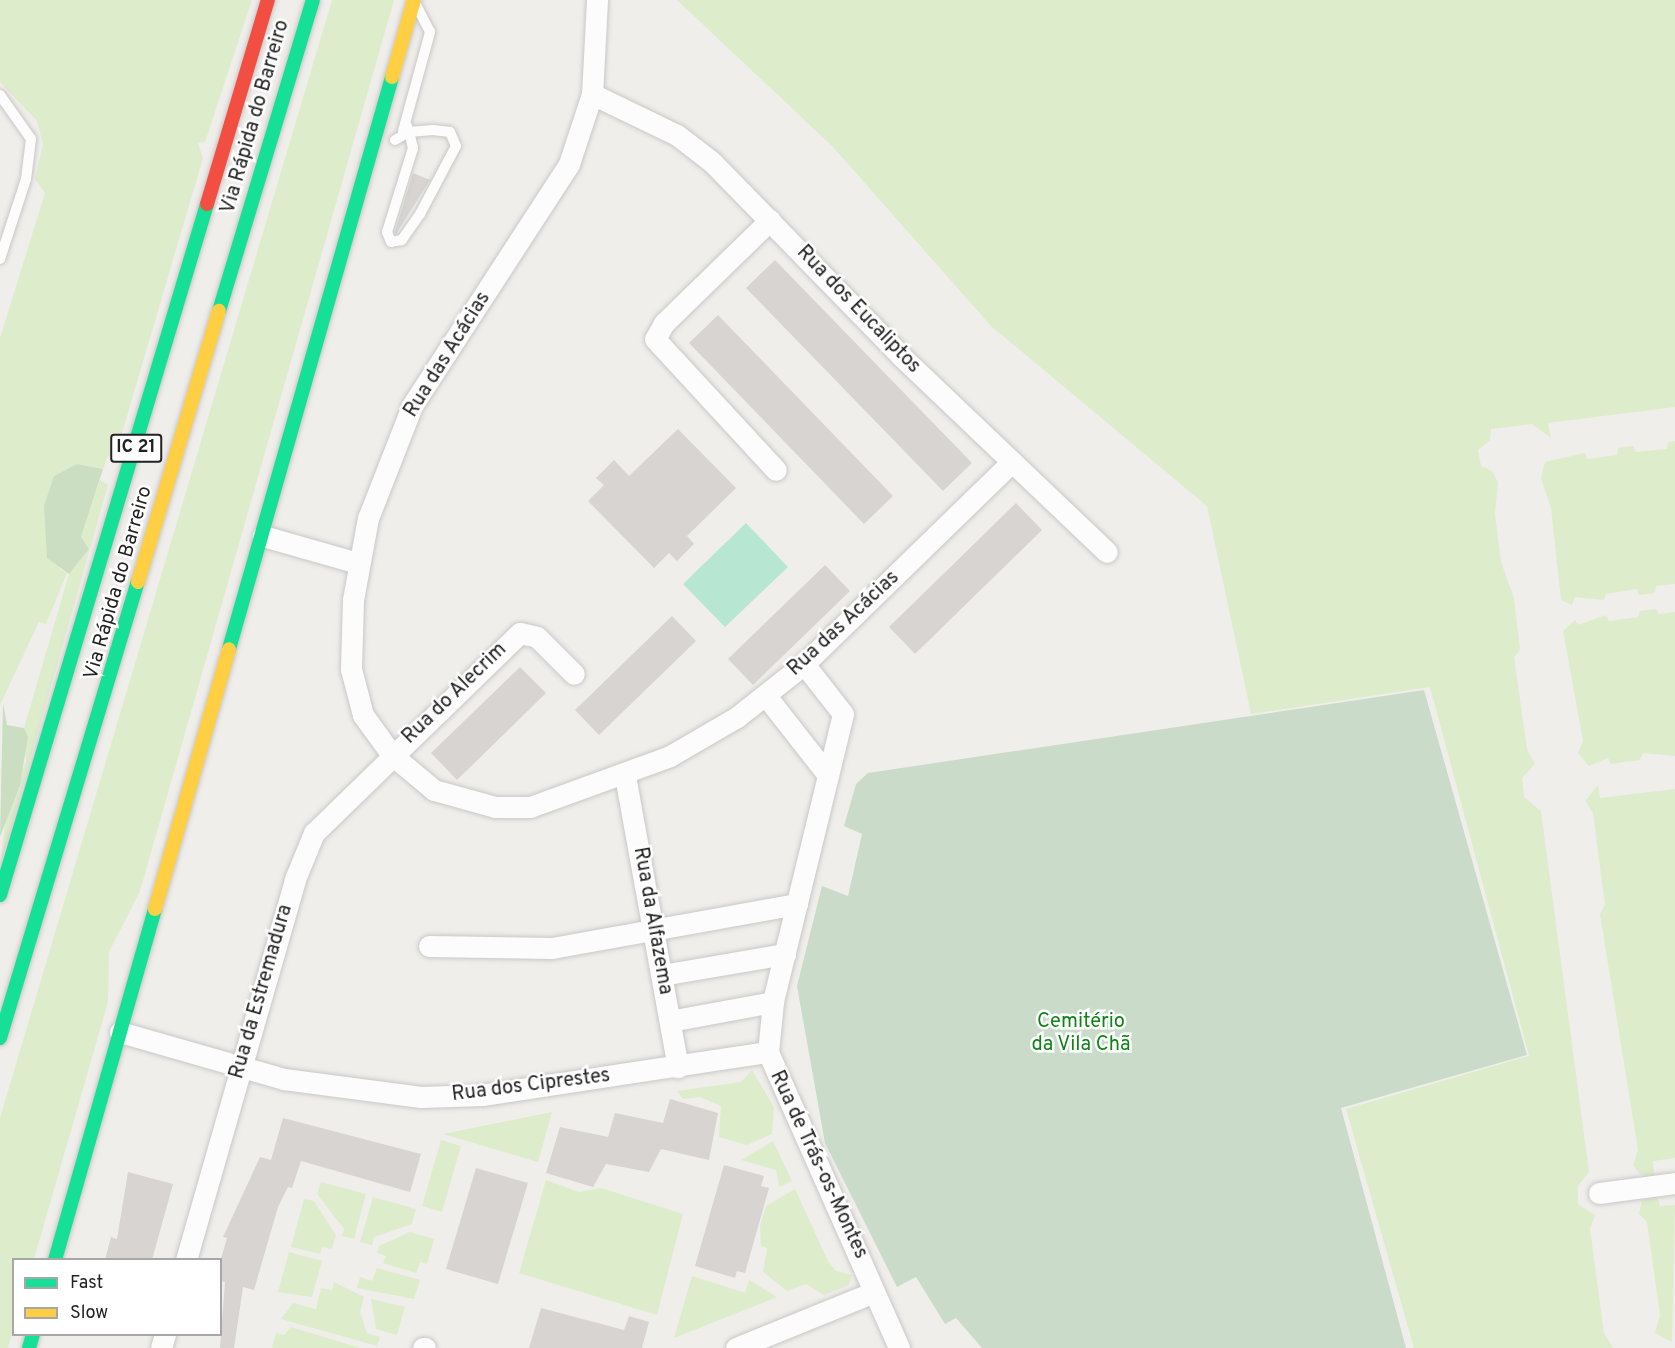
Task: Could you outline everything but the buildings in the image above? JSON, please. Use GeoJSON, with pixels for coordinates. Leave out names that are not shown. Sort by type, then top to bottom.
{"type":"FeatureCollection","features":[{"type":"Feature","properties":{"kind":"main road","name":"Via Rápida do Barreiro"},"geometry":{"type":"LineString","coordinates":[[0,895],[268,0]]}},
{"type":"Feature","properties":{"kind":"main road","name":"Via Rápida do Barreiro"},"geometry":{"type":"LineString","coordinates":[[0,1038],[313,0]]}},
{"type":"Feature","properties":{"kind":"main road"},"geometry":{"type":"LineString","coordinates":[[56,1258],[263,536],[368,154],[414,0]]}},
{"type":"Feature","properties":{"kind":"street","name":"Rua das Acácias"},"geometry":{"type":"LineString","coordinates":[[597,0],[592,94],[562,179],[412,406],[381,480],[358,563],[350,639],[353,687],[363,715],[392,754],[434,790],[495,807],[530,807],[625,776],[670,756],[766,696],[804,664],[1012,462]]}},
{"type":"Feature","properties":{"kind":"street","name":"Rua dos Eucaliptos"},"geometry":{"type":"LineString","coordinates":[[592,94],[695,147],[1012,462],[1107,552]]}},
{"type":"Feature","properties":{"kind":"street"},"geometry":{"type":"LineString","coordinates":[[770,220],[664,323],[655,339],[776,470]]}},
{"type":"Feature","properties":{"kind":"street"},"geometry":{"type":"LineString","coordinates":[[263,536],[358,563]]}},
{"type":"Feature","properties":{"kind":"street","name":"Rua do Alecrim"},"geometry":{"type":"LineString","coordinates":[[392,754],[520,633],[537,637],[574,674]]}},
{"type":"Feature","properties":{"kind":"street","name":"Rua de Trás-os-Montes"},"geometry":{"type":"LineString","coordinates":[[804,664],[843,714],[773,1002],[768,1052],[899,1348]]}},
{"type":"Feature","properties":{"kind":"street"},"geometry":{"type":"LineString","coordinates":[[766,696],[828,775]]}},
{"type":"Feature","properties":{"kind":"street","name":"Rua da Estremadura"},"geometry":{"type":"LineString","coordinates":[[187,1258],[302,855],[314,833],[392,754]]}},
{"type":"Feature","properties":{"kind":"street","name":"Rua da Alfazema"},"geometry":{"type":"LineString","coordinates":[[625,776],[678,1067]]}},
{"type":"Feature","properties":{"kind":"street"},"geometry":{"type":"LineString","coordinates":[[429,946],[552,948],[797,904]]}},
{"type":"Feature","properties":{"kind":"street"},"geometry":{"type":"LineString","coordinates":[[662,975],[785,954]]}},
{"type":"Feature","properties":{"kind":"street"},"geometry":{"type":"LineString","coordinates":[[670,1021],[773,1002]]}},
{"type":"Feature","properties":{"kind":"street","name":"Rua dos Ciprestes"},"geometry":{"type":"LineString","coordinates":[[120,1032],[241,1066],[352,1091],[421,1097],[482,1095],[768,1052]]}},
{"type":"Feature","properties":{"kind":"street"},"geometry":{"type":"LineString","coordinates":[[1599,1193],[1675,1183]]}},
{"type":"Feature","properties":{"kind":"street"},"geometry":{"type":"LineString","coordinates":[[736,1348],[874,1292]]}},
{"type":"Feature","properties":{"kind":"lane"},"geometry":{"type":"LineString","coordinates":[[368,154],[395,140],[408,129],[450,132],[456,146],[420,214],[402,240],[391,242],[387,232],[413,148],[408,129],[430,32],[414,0]]}},
{"type":"Feature","properties":{"kind":"lane"},"geometry":{"type":"LineString","coordinates":[[0,95],[32,139],[26,179],[0,259]]}},
{"type":"Feature","properties":{"kind":"green space"},"geometry":{"type":"Polygon","coordinates":[[[0,0],[252,0],[205,142],[198,143],[203,158],[115,457],[108,456],[103,469],[77,464],[54,476],[59,569],[67,573],[46,624],[39,622],[0,705],[0,338],[45,193],[35,179],[43,144],[37,121],[0,82],[0,0]]]}},
{"type":"Feature","properties":{"kind":"green space"},"geometry":{"type":"Polygon","coordinates":[[[332,0],[394,0],[140,891],[109,952],[108,1002],[34,1258],[12,1258],[12,1334],[8,1348],[0,1348],[0,1118],[332,0]]]}},
{"type":"Feature","properties":{"kind":"green space"},"geometry":{"type":"Polygon","coordinates":[[[677,0],[1675,0],[1675,407],[1548,423],[1551,438],[1532,424],[1491,429],[1490,440],[1478,450],[1481,466],[1492,471],[1498,482],[1495,514],[1501,562],[1514,598],[1520,650],[1514,657],[1527,749],[1535,764],[1522,778],[1524,797],[1541,811],[1589,1172],[1578,1186],[1578,1204],[1595,1215],[1590,1229],[1604,1333],[1613,1348],[1414,1348],[1346,1109],[1529,1056],[1430,687],[1251,714],[1207,506],[991,326],[833,147],[677,0]]]}},
{"type":"Feature","properties":{"kind":"green space"},"geometry":{"type":"Polygon","coordinates":[[[1675,441],[1675,584],[1656,586],[1655,593],[1639,595],[1637,589],[1606,594],[1604,600],[1575,597],[1572,605],[1561,600],[1551,508],[1541,478],[1545,462],[1585,453],[1587,459],[1617,455],[1618,448],[1633,446],[1636,452],[1667,449],[1668,442],[1675,441]]]}},
{"type":"Feature","properties":{"kind":"green space"},"geometry":{"type":"Polygon","coordinates":[[[77,464],[103,469],[81,537],[89,549],[69,574],[47,558],[44,506],[54,476],[77,464]]]}},
{"type":"Feature","properties":{"kind":"green space"},"geometry":{"type":"Polygon","coordinates":[[[100,480],[108,485],[0,867],[6,814],[26,761],[24,728],[69,574],[89,549],[81,537],[100,480]]]}},
{"type":"Feature","properties":{"kind":"green space"},"geometry":{"type":"Polygon","coordinates":[[[746,523],[788,567],[725,627],[683,584],[746,523]]]}},
{"type":"Feature","properties":{"kind":"green space"},"geometry":{"type":"Polygon","coordinates":[[[1656,609],[1659,614],[1675,612],[1675,756],[1643,753],[1640,760],[1611,764],[1608,758],[1589,766],[1578,753],[1583,741],[1563,631],[1575,620],[1578,625],[1606,615],[1609,621],[1638,617],[1640,611],[1656,609]]]}},
{"type":"Feature","properties":{"kind":"green space","name":"Cemitério da Vila Chã"},"geometry":{"type":"Polygon","coordinates":[[[1424,690],[1527,1055],[1341,1108],[1406,1348],[982,1348],[956,1318],[945,1324],[916,1277],[897,1287],[825,1143],[797,986],[822,886],[848,896],[862,834],[844,826],[856,784],[868,773],[1424,690]]]}},
{"type":"Feature","properties":{"kind":"green space"},"geometry":{"type":"Polygon","coordinates":[[[3,703],[7,725],[24,728],[28,737],[20,785],[0,837],[3,703]]]}},
{"type":"Feature","properties":{"kind":"green space"},"geometry":{"type":"Polygon","coordinates":[[[1598,785],[1600,798],[1675,789],[1675,1158],[1653,1161],[1654,1176],[1640,1174],[1633,1165],[1638,1150],[1600,914],[1605,905],[1593,813],[1585,801],[1598,785]]]}},
{"type":"Feature","properties":{"kind":"green space"},"geometry":{"type":"Polygon","coordinates":[[[752,1070],[774,1107],[772,1134],[747,1145],[719,1137],[721,1106],[700,1097],[683,1099],[677,1091],[741,1082],[752,1070]]]}},
{"type":"Feature","properties":{"kind":"green space"},"geometry":{"type":"Polygon","coordinates":[[[552,1112],[538,1162],[443,1134],[552,1112]]]}},
{"type":"Feature","properties":{"kind":"green space"},"geometry":{"type":"Polygon","coordinates":[[[441,1140],[461,1146],[442,1212],[422,1206],[441,1140]]]}},
{"type":"Feature","properties":{"kind":"green space"},"geometry":{"type":"Polygon","coordinates":[[[773,1141],[792,1181],[779,1187],[776,1170],[741,1160],[773,1141]]]}},
{"type":"Feature","properties":{"kind":"green space"},"geometry":{"type":"Polygon","coordinates":[[[546,1180],[579,1192],[601,1188],[683,1214],[657,1315],[519,1273],[546,1180]]]}},
{"type":"Feature","properties":{"kind":"green space"},"geometry":{"type":"Polygon","coordinates":[[[321,1182],[366,1194],[354,1239],[342,1236],[344,1229],[317,1194],[321,1182]]]}},
{"type":"Feature","properties":{"kind":"green space"},"geometry":{"type":"Polygon","coordinates":[[[795,1189],[828,1261],[836,1271],[852,1275],[849,1285],[824,1295],[806,1284],[787,1291],[763,1272],[767,1248],[761,1246],[760,1225],[766,1206],[795,1189]]]}},
{"type":"Feature","properties":{"kind":"green space"},"geometry":{"type":"Polygon","coordinates":[[[1656,1194],[1660,1206],[1675,1205],[1672,1342],[1655,1333],[1660,1315],[1647,1222],[1639,1214],[1642,1201],[1656,1194]]]}},
{"type":"Feature","properties":{"kind":"green space"},"geometry":{"type":"Polygon","coordinates":[[[373,1197],[416,1209],[412,1224],[374,1237],[372,1245],[360,1242],[373,1197]]]}},
{"type":"Feature","properties":{"kind":"green space"},"geometry":{"type":"Polygon","coordinates":[[[304,1199],[314,1201],[336,1235],[332,1249],[322,1247],[320,1254],[291,1247],[304,1199]]]}},
{"type":"Feature","properties":{"kind":"green space"},"geometry":{"type":"Polygon","coordinates":[[[410,1232],[434,1239],[427,1264],[420,1262],[416,1273],[383,1263],[386,1256],[377,1253],[379,1246],[410,1232]]]}},
{"type":"Feature","properties":{"kind":"green space"},"geometry":{"type":"Polygon","coordinates":[[[289,1252],[322,1261],[312,1297],[278,1292],[289,1252]]]}},
{"type":"Feature","properties":{"kind":"green space"},"geometry":{"type":"Polygon","coordinates":[[[377,1268],[420,1280],[414,1299],[357,1288],[360,1277],[372,1281],[377,1268]]]}},
{"type":"Feature","properties":{"kind":"green space"},"geometry":{"type":"Polygon","coordinates":[[[692,1276],[745,1293],[749,1280],[777,1297],[674,1338],[692,1276]]]}},
{"type":"Feature","properties":{"kind":"green space"},"geometry":{"type":"Polygon","coordinates":[[[334,1282],[364,1297],[360,1312],[367,1333],[380,1337],[377,1346],[281,1319],[293,1303],[316,1309],[321,1288],[332,1290],[334,1282]]]}},
{"type":"Feature","properties":{"kind":"green space"},"geometry":{"type":"Polygon","coordinates":[[[371,1299],[405,1307],[397,1335],[376,1329],[371,1299]]]}},
{"type":"Feature","properties":{"kind":"green space"},"geometry":{"type":"Polygon","coordinates":[[[291,1327],[360,1348],[272,1348],[276,1333],[284,1335],[291,1327]]]}},
{"type":"Feature","properties":{"kind":"traffic: fast"},"geometry":{"type":"LineString","coordinates":[[219,311],[313,0]]}},
{"type":"Feature","properties":{"kind":"traffic: fast"},"geometry":{"type":"LineString","coordinates":[[229,649],[392,77]]}},
{"type":"Feature","properties":{"kind":"traffic: fast"},"geometry":{"type":"LineString","coordinates":[[0,895],[207,204]]}},
{"type":"Feature","properties":{"kind":"traffic: fast"},"geometry":{"type":"LineString","coordinates":[[0,1038],[138,582]]}},
{"type":"Feature","properties":{"kind":"traffic: fast"},"geometry":{"type":"LineString","coordinates":[[56,1258],[155,909]]}},
{"type":"Feature","properties":{"kind":"traffic: fast"},"geometry":{"type":"LineString","coordinates":[[29,1348],[32,1336]]}},
{"type":"Feature","properties":{"kind":"traffic: slow"},"geometry":{"type":"LineString","coordinates":[[392,77],[414,0]]}},
{"type":"Feature","properties":{"kind":"traffic: slow"},"geometry":{"type":"LineString","coordinates":[[138,582],[219,311]]}},
{"type":"Feature","properties":{"kind":"traffic: slow"},"geometry":{"type":"LineString","coordinates":[[155,909],[229,649]]}},
{"type":"Feature","properties":{"kind":"traffic: jam"},"geometry":{"type":"LineString","coordinates":[[207,204],[268,0]]}}]}
